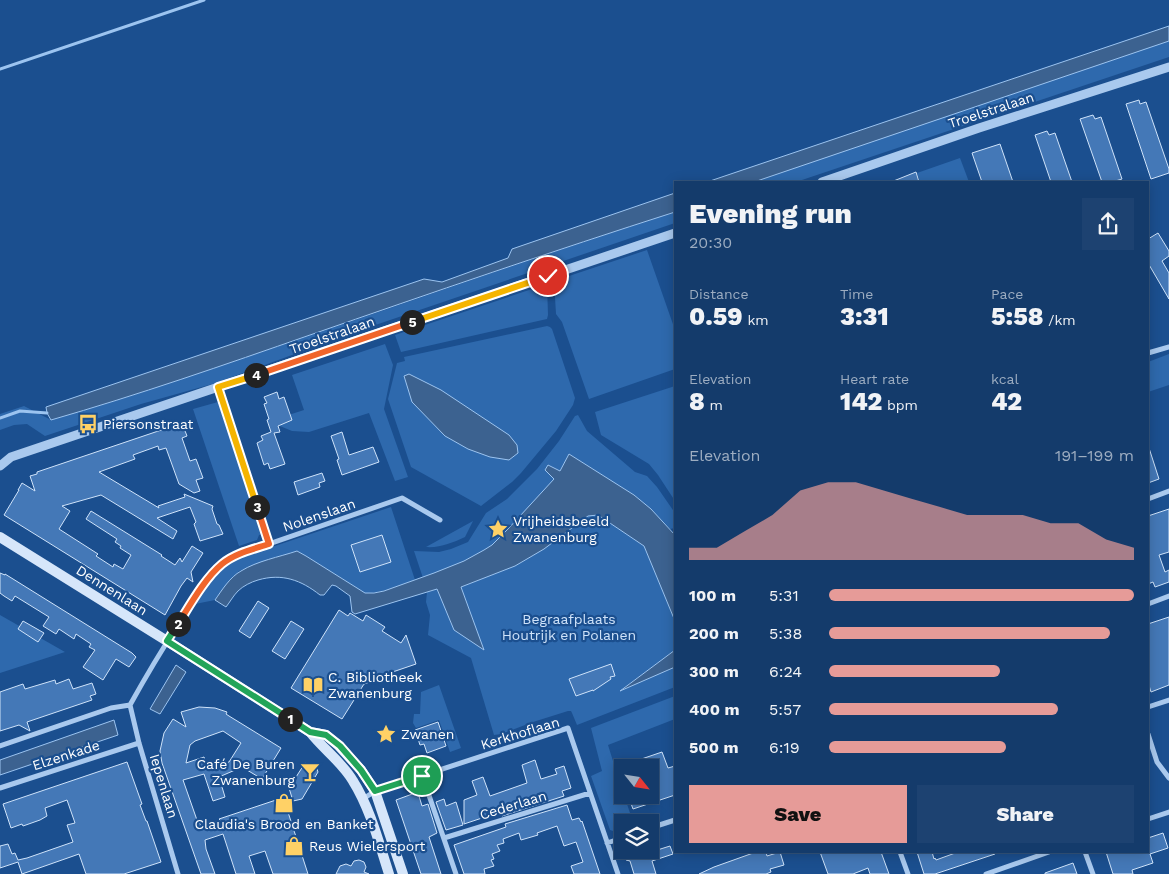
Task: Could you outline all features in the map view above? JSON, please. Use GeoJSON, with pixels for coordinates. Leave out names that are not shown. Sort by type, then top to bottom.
{"type":"FeatureCollection","features":[{"type":"Feature","properties":{"kind":"main road","name":"Dennenlaan"},"geometry":{"type":"LineString","coordinates":[[0,537],[310,732],[352,779],[363,799],[389,874]]}},
{"type":"Feature","properties":{"kind":"main road","name":"Dennenlaan"},"geometry":{"type":"LineString","coordinates":[[310,732],[326,735],[340,746],[361,770],[375,791],[403,874]]}},
{"type":"Feature","properties":{"kind":"street","name":"Troelstralaan"},"geometry":{"type":"LineString","coordinates":[[825,181],[979,128],[1169,67]]}},
{"type":"Feature","properties":{"kind":"street","name":"Troelstralaan"},"geometry":{"type":"LineString","coordinates":[[0,466],[11,457],[674,233]]}},
{"type":"Feature","properties":{"kind":"street"},"geometry":{"type":"LineString","coordinates":[[1149,353],[1169,347]]}},
{"type":"Feature","properties":{"kind":"street"},"geometry":{"type":"LineString","coordinates":[[218,387],[269,544]]}},
{"type":"Feature","properties":{"kind":"street"},"geometry":{"type":"LineString","coordinates":[[1149,499],[1169,492]]}},
{"type":"Feature","properties":{"kind":"street","name":"Nolenslaan"},"geometry":{"type":"LineString","coordinates":[[130,704],[191,604],[222,564],[234,556],[402,498],[440,520]]}},
{"type":"Feature","properties":{"kind":"street"},"geometry":{"type":"LineString","coordinates":[[1149,604],[1169,596]]}},
{"type":"Feature","properties":{"kind":"street"},"geometry":{"type":"LineString","coordinates":[[1149,707],[1169,700]]}},
{"type":"Feature","properties":{"kind":"street"},"geometry":{"type":"LineString","coordinates":[[0,746],[111,708],[130,704]]}},
{"type":"Feature","properties":{"kind":"street","name":"Iepenlaan"},"geometry":{"type":"LineString","coordinates":[[130,704],[139,743],[177,874]]}},
{"type":"Feature","properties":{"kind":"street","name":"Kerkhoflaan"},"geometry":{"type":"LineString","coordinates":[[363,799],[375,791],[568,728],[618,874]]}},
{"type":"Feature","properties":{"kind":"street"},"geometry":{"type":"LineString","coordinates":[[1149,737],[1157,762],[1169,778]]}},
{"type":"Feature","properties":{"kind":"street","name":"Elzenkade"},"geometry":{"type":"LineString","coordinates":[[0,788],[139,743]]}},
{"type":"Feature","properties":{"kind":"street"},"geometry":{"type":"LineString","coordinates":[[422,776],[456,874]]}},
{"type":"Feature","properties":{"kind":"street","name":"Cederlaan"},"geometry":{"type":"LineString","coordinates":[[444,838],[590,793]]}},
{"type":"Feature","properties":{"kind":"street"},"geometry":{"type":"LineString","coordinates":[[1149,819],[1169,812]]}},
{"type":"Feature","properties":{"kind":"street"},"geometry":{"type":"LineString","coordinates":[[659,825],[674,820]]}},
{"type":"Feature","properties":{"kind":"street"},"geometry":{"type":"LineString","coordinates":[[607,843],[614,841]]}},
{"type":"Feature","properties":{"kind":"street"},"geometry":{"type":"LineString","coordinates":[[900,853],[908,874]]}},
{"type":"Feature","properties":{"kind":"street"},"geometry":{"type":"LineString","coordinates":[[986,874],[1046,853]]}},
{"type":"Feature","properties":{"kind":"street"},"geometry":{"type":"LineString","coordinates":[[1085,853],[1093,874]]}},
{"type":"Feature","properties":{"kind":"green space"},"geometry":{"type":"Polygon","coordinates":[[[1169,30],[1169,57],[799,181],[757,181],[1169,30]]]}},
{"type":"Feature","properties":{"kind":"green space"},"geometry":{"type":"Polygon","coordinates":[[[960,158],[969,181],[920,181],[917,173],[960,158]]]}},
{"type":"Feature","properties":{"kind":"green space"},"geometry":{"type":"Polygon","coordinates":[[[674,212],[674,223],[346,335],[216,383],[141,404],[45,436],[27,424],[14,425],[0,430],[0,414],[24,406],[51,420],[168,383],[674,212]]]}},
{"type":"Feature","properties":{"kind":"green space"},"geometry":{"type":"Polygon","coordinates":[[[647,250],[674,327],[674,369],[589,399],[562,322],[556,314],[554,281],[647,250]]]}},
{"type":"Feature","properties":{"kind":"green space"},"geometry":{"type":"Polygon","coordinates":[[[547,284],[547,319],[401,352],[395,335],[547,284]]]}},
{"type":"Feature","properties":{"kind":"green space"},"geometry":{"type":"Polygon","coordinates":[[[547,326],[552,329],[575,398],[573,405],[556,431],[521,473],[481,506],[411,467],[388,399],[397,363],[405,361],[404,357],[547,326]]]}},
{"type":"Feature","properties":{"kind":"green space"},"geometry":{"type":"Polygon","coordinates":[[[385,344],[393,365],[384,409],[408,477],[395,481],[369,413],[309,432],[292,431],[275,424],[273,420],[304,410],[292,375],[385,344]]]}},
{"type":"Feature","properties":{"kind":"green space"},"geometry":{"type":"Polygon","coordinates":[[[1169,354],[1169,385],[1149,392],[1149,362],[1169,354]]]}},
{"type":"Feature","properties":{"kind":"green space"},"geometry":{"type":"Polygon","coordinates":[[[674,386],[674,499],[649,464],[601,435],[595,412],[674,386]]]}},
{"type":"Feature","properties":{"kind":"green space"},"geometry":{"type":"Polygon","coordinates":[[[218,402],[262,534],[259,535],[257,540],[239,546],[193,409],[218,402]]]}},
{"type":"Feature","properties":{"kind":"green space"},"geometry":{"type":"Polygon","coordinates":[[[578,415],[587,431],[635,472],[647,476],[657,487],[674,512],[674,528],[670,529],[634,495],[569,454],[560,471],[548,465],[554,479],[517,521],[493,544],[450,568],[423,578],[414,551],[439,552],[468,542],[486,513],[507,499],[537,469],[559,441],[575,416],[578,415]]]}},
{"type":"Feature","properties":{"kind":"green space"},"geometry":{"type":"Polygon","coordinates":[[[391,507],[415,580],[397,587],[365,593],[297,551],[239,571],[215,600],[195,604],[219,574],[236,559],[391,507]]]}},
{"type":"Feature","properties":{"kind":"green space","name":"Begraafplaats Houtrijk en Polanen"},"geometry":{"type":"Polygon","coordinates":[[[598,515],[644,546],[674,619],[674,651],[622,689],[674,667],[674,687],[577,725],[571,711],[568,711],[494,735],[471,658],[428,635],[430,615],[426,602],[427,592],[437,589],[451,624],[483,649],[461,587],[515,566],[544,549],[588,516],[598,515]]]}},
{"type":"Feature","properties":{"kind":"green space"},"geometry":{"type":"Polygon","coordinates":[[[473,521],[465,537],[446,545],[426,547],[473,521]]]}},
{"type":"Feature","properties":{"kind":"green space"},"geometry":{"type":"Polygon","coordinates":[[[0,615],[65,652],[0,673],[0,615]]]}},
{"type":"Feature","properties":{"kind":"green space"},"geometry":{"type":"Polygon","coordinates":[[[439,685],[461,748],[450,752],[439,720],[416,728],[413,723],[414,714],[420,714],[421,692],[439,685]]]}},
{"type":"Feature","properties":{"kind":"green space"},"geometry":{"type":"Polygon","coordinates":[[[674,696],[674,719],[608,745],[614,764],[614,804],[627,804],[630,814],[614,814],[614,831],[610,830],[591,776],[602,771],[591,728],[674,696]]]}},
{"type":"Feature","properties":{"kind":"shaded area"},"geometry":{"type":"Polygon","coordinates":[[[1169,26],[1169,41],[757,181],[710,181],[1169,26]]]}},
{"type":"Feature","properties":{"kind":"shaded area"},"geometry":{"type":"Polygon","coordinates":[[[674,193],[674,212],[492,272],[149,390],[51,420],[47,413],[46,407],[424,279],[442,282],[508,258],[512,249],[674,193]]]}},
{"type":"Feature","properties":{"kind":"shaded area"},"geometry":{"type":"Polygon","coordinates":[[[409,374],[441,390],[509,435],[517,445],[518,453],[509,460],[490,457],[468,449],[445,436],[412,402],[404,376],[409,374]]]}},
{"type":"Feature","properties":{"kind":"shaded area"},"geometry":{"type":"Polygon","coordinates":[[[569,454],[634,495],[651,509],[674,534],[674,619],[644,546],[598,515],[588,516],[544,549],[515,566],[461,587],[484,650],[454,630],[437,589],[355,614],[352,612],[350,596],[336,586],[332,585],[324,595],[320,595],[306,585],[291,579],[275,577],[255,581],[242,587],[226,607],[215,600],[230,580],[241,571],[261,562],[297,551],[365,593],[384,591],[434,573],[464,561],[492,545],[554,479],[545,470],[548,465],[560,471],[569,454]]]}},
{"type":"Feature","properties":{"kind":"shaded area"},"geometry":{"type":"Polygon","coordinates":[[[674,651],[674,667],[620,691],[674,651]]]}},
{"type":"Feature","properties":{"kind":"shaded area"},"geometry":{"type":"Polygon","coordinates":[[[176,665],[186,672],[160,714],[150,709],[176,665]]]}},
{"type":"Feature","properties":{"kind":"shaded area"},"geometry":{"type":"Polygon","coordinates":[[[114,720],[118,735],[0,775],[0,760],[114,720]]]}},
{"type":"Feature","properties":{"kind":"building"},"geometry":{"type":"Polygon","coordinates":[[[1139,100],[1140,104],[1146,102],[1169,169],[1169,173],[1151,179],[1126,104],[1139,100]]]}},
{"type":"Feature","properties":{"kind":"building"},"geometry":{"type":"Polygon","coordinates":[[[1093,115],[1095,119],[1101,117],[1122,179],[1102,181],[1080,119],[1093,115]]]}},
{"type":"Feature","properties":{"kind":"building"},"geometry":{"type":"Polygon","coordinates":[[[1047,131],[1049,135],[1055,133],[1072,181],[1051,181],[1035,135],[1047,131]]]}},
{"type":"Feature","properties":{"kind":"building"},"geometry":{"type":"Polygon","coordinates":[[[1000,144],[1013,181],[982,181],[972,153],[1000,144]]]}},
{"type":"Feature","properties":{"kind":"building"},"geometry":{"type":"Polygon","coordinates":[[[916,172],[919,181],[894,181],[916,172]]]}},
{"type":"Feature","properties":{"kind":"building"},"geometry":{"type":"Polygon","coordinates":[[[1158,233],[1169,251],[1169,256],[1162,261],[1169,273],[1169,299],[1149,265],[1149,238],[1158,233]]]}},
{"type":"Feature","properties":{"kind":"building"},"geometry":{"type":"Polygon","coordinates":[[[277,392],[279,399],[284,397],[292,420],[278,426],[280,432],[274,433],[285,464],[270,469],[268,463],[264,465],[257,443],[263,440],[261,436],[271,432],[264,404],[267,403],[264,397],[277,392]]]}},
{"type":"Feature","properties":{"kind":"building"},"geometry":{"type":"Polygon","coordinates":[[[182,423],[187,436],[182,438],[190,461],[196,459],[203,478],[196,480],[200,491],[194,493],[179,484],[166,448],[159,450],[158,446],[133,455],[135,459],[99,472],[159,508],[158,506],[185,497],[184,494],[213,506],[212,509],[217,524],[223,534],[200,541],[194,524],[196,522],[190,507],[157,518],[177,531],[173,539],[101,495],[62,506],[70,511],[59,529],[98,554],[96,556],[113,567],[114,564],[123,569],[131,555],[120,548],[121,546],[115,542],[117,539],[86,519],[91,511],[175,565],[180,558],[182,562],[192,546],[203,553],[191,572],[193,582],[187,578],[165,615],[4,515],[22,483],[35,491],[30,476],[37,474],[37,472],[182,423]]]}},
{"type":"Feature","properties":{"kind":"building"},"geometry":{"type":"Polygon","coordinates":[[[342,432],[349,455],[373,447],[379,462],[342,475],[331,436],[342,432]]]}},
{"type":"Feature","properties":{"kind":"building"},"geometry":{"type":"Polygon","coordinates":[[[1149,448],[1159,479],[1149,483],[1149,448]]]}},
{"type":"Feature","properties":{"kind":"building"},"geometry":{"type":"Polygon","coordinates":[[[322,473],[325,481],[319,483],[320,487],[298,495],[294,482],[322,473]]]}},
{"type":"Feature","properties":{"kind":"building"},"geometry":{"type":"Polygon","coordinates":[[[1169,509],[1169,552],[1159,555],[1165,572],[1169,570],[1169,582],[1155,587],[1153,582],[1149,584],[1149,516],[1169,509]]]}},
{"type":"Feature","properties":{"kind":"building"},"geometry":{"type":"Polygon","coordinates":[[[382,535],[391,562],[360,572],[351,545],[382,535]]]}},
{"type":"Feature","properties":{"kind":"building"},"geometry":{"type":"Polygon","coordinates":[[[0,573],[5,574],[136,657],[129,667],[116,659],[103,680],[83,667],[95,650],[89,647],[91,644],[76,634],[74,639],[59,629],[56,634],[43,626],[49,617],[15,596],[12,601],[0,593],[0,573]]]}},
{"type":"Feature","properties":{"kind":"building"},"geometry":{"type":"Polygon","coordinates":[[[258,601],[269,608],[250,638],[239,631],[258,601]]]}},
{"type":"Feature","properties":{"kind":"building"},"geometry":{"type":"Polygon","coordinates":[[[339,610],[348,616],[350,613],[363,621],[366,615],[385,627],[382,631],[401,643],[406,635],[416,664],[378,677],[378,679],[364,684],[342,719],[291,688],[339,610]]]}},
{"type":"Feature","properties":{"kind":"building"},"geometry":{"type":"Polygon","coordinates":[[[1169,617],[1169,685],[1151,692],[1149,685],[1149,624],[1169,617]]]}},
{"type":"Feature","properties":{"kind":"building"},"geometry":{"type":"Polygon","coordinates":[[[23,621],[44,633],[38,642],[18,629],[23,621]]]}},
{"type":"Feature","properties":{"kind":"building"},"geometry":{"type":"Polygon","coordinates":[[[291,621],[304,629],[285,659],[272,651],[291,621]]]}},
{"type":"Feature","properties":{"kind":"building"},"geometry":{"type":"Polygon","coordinates":[[[611,664],[615,676],[610,677],[611,679],[593,691],[576,696],[569,679],[611,664]]]}},
{"type":"Feature","properties":{"kind":"building"},"geometry":{"type":"Polygon","coordinates":[[[69,679],[73,689],[92,683],[96,694],[90,696],[92,700],[27,722],[30,731],[19,725],[0,731],[0,692],[23,684],[25,689],[55,680],[56,684],[69,679]]]}},
{"type":"Feature","properties":{"kind":"building"},"geometry":{"type":"Polygon","coordinates":[[[199,707],[215,708],[227,712],[226,714],[281,748],[262,779],[242,767],[219,777],[225,797],[213,801],[204,774],[183,780],[198,823],[202,827],[219,819],[285,797],[289,808],[287,809],[308,874],[273,874],[265,851],[249,856],[255,874],[236,874],[223,834],[205,840],[206,849],[215,874],[201,874],[162,763],[160,751],[164,733],[173,719],[186,727],[181,712],[199,707]],[[223,731],[195,741],[190,745],[186,763],[204,757],[208,769],[229,762],[241,743],[223,731]]]}},
{"type":"Feature","properties":{"kind":"building"},"geometry":{"type":"Polygon","coordinates":[[[438,722],[446,746],[427,753],[424,744],[420,745],[415,730],[438,722]]]}},
{"type":"Feature","properties":{"kind":"building"},"geometry":{"type":"Polygon","coordinates":[[[662,752],[668,768],[674,766],[674,795],[659,800],[659,759],[642,759],[662,752]]]}},
{"type":"Feature","properties":{"kind":"building"},"geometry":{"type":"Polygon","coordinates":[[[535,760],[541,779],[557,774],[555,769],[564,766],[571,788],[562,791],[564,796],[502,816],[500,812],[464,824],[464,800],[477,795],[472,781],[483,777],[490,796],[527,783],[522,765],[535,760]]]}},
{"type":"Feature","properties":{"kind":"building"},"geometry":{"type":"Polygon","coordinates":[[[127,762],[142,804],[140,805],[161,862],[124,874],[86,874],[79,854],[22,874],[18,862],[0,868],[0,846],[8,844],[12,854],[15,853],[18,860],[27,858],[73,842],[67,825],[75,823],[67,800],[45,808],[47,816],[40,820],[11,828],[3,804],[127,762]]]}},
{"type":"Feature","properties":{"kind":"building"},"geometry":{"type":"Polygon","coordinates":[[[305,763],[316,766],[318,772],[302,799],[293,801],[289,788],[305,763]]]}},
{"type":"Feature","properties":{"kind":"building"},"geometry":{"type":"Polygon","coordinates":[[[415,793],[419,796],[422,806],[428,804],[437,833],[429,837],[441,874],[421,874],[396,800],[415,793]]]}},
{"type":"Feature","properties":{"kind":"building"},"geometry":{"type":"Polygon","coordinates":[[[444,799],[446,806],[456,802],[463,825],[446,830],[436,802],[444,799]]]}},
{"type":"Feature","properties":{"kind":"building"},"geometry":{"type":"Polygon","coordinates":[[[631,804],[648,804],[633,809],[631,804]]]}},
{"type":"Feature","properties":{"kind":"building"},"geometry":{"type":"Polygon","coordinates":[[[567,805],[572,820],[579,818],[582,821],[600,874],[574,874],[571,866],[583,862],[576,842],[564,846],[557,826],[537,833],[538,835],[521,840],[519,833],[503,839],[504,843],[497,845],[500,851],[492,854],[494,859],[491,860],[494,866],[484,869],[485,874],[464,874],[454,845],[506,827],[505,824],[567,805]]]}},
{"type":"Feature","properties":{"kind":"building"},"geometry":{"type":"Polygon","coordinates":[[[1163,833],[1168,848],[1150,854],[1153,863],[1132,870],[1133,874],[1113,874],[1106,853],[1149,853],[1149,838],[1163,833]]]}},
{"type":"Feature","properties":{"kind":"building"},"geometry":{"type":"Polygon","coordinates":[[[670,846],[673,854],[659,859],[659,849],[670,846]]]}},
{"type":"Feature","properties":{"kind":"building"},"geometry":{"type":"Polygon","coordinates":[[[753,853],[766,853],[767,856],[780,853],[784,865],[770,869],[771,872],[766,874],[699,874],[753,853]]]}},
{"type":"Feature","properties":{"kind":"building"},"geometry":{"type":"Polygon","coordinates":[[[820,853],[881,853],[889,874],[870,874],[868,868],[853,874],[828,874],[820,853]]]}},
{"type":"Feature","properties":{"kind":"building"},"geometry":{"type":"Polygon","coordinates":[[[917,853],[932,853],[936,860],[955,853],[995,853],[935,874],[924,874],[917,853]]]}},
{"type":"Feature","properties":{"kind":"building"},"geometry":{"type":"Polygon","coordinates":[[[658,859],[652,861],[656,874],[634,874],[630,861],[626,860],[658,859]]]}},
{"type":"Feature","properties":{"kind":"building"},"geometry":{"type":"Polygon","coordinates":[[[354,861],[364,862],[366,867],[364,872],[369,874],[336,874],[340,866],[346,864],[351,866],[354,861]]]}},
{"type":"Feature","properties":{"kind":"building"},"geometry":{"type":"Polygon","coordinates":[[[1073,863],[1077,874],[1045,874],[1045,873],[1073,863]]]}},
{"type":"Feature","properties":{"kind":"waterway"},"geometry":{"type":"LineString","coordinates":[[0,69],[204,0]]}},
{"type":"Feature","properties":{"kind":"waterway"},"geometry":{"type":"LineString","coordinates":[[0,418],[20,411],[47,413]]}},
{"type":"Feature","properties":{"kind":"place","name":"Piersonstraat"},"geometry":{"type":"Point","coordinates":[88,424]}},
{"type":"Feature","properties":{"kind":"place","name":"Vrijheidsbeeld Zwanenburg"},"geometry":{"type":"Point","coordinates":[498,529]}},
{"type":"Feature","properties":{"kind":"place","name":"C. Bibliotheek Zwanenburg"},"geometry":{"type":"Point","coordinates":[313,685]}},
{"type":"Feature","properties":{"kind":"place","name":"Zwanen"},"geometry":{"type":"Point","coordinates":[386,734]}},
{"type":"Feature","properties":{"kind":"place","name":"Café De Buren Zwanenburg"},"geometry":{"type":"Point","coordinates":[310,772]}},
{"type":"Feature","properties":{"kind":"place","name":"Claudia's Brood en Banket"},"geometry":{"type":"Point","coordinates":[284,803]}},
{"type":"Feature","properties":{"kind":"place","name":"Reus Wielersport"},"geometry":{"type":"Point","coordinates":[294,846]}},
{"type":"Feature","properties":{"kind":"route"},"geometry":{"type":"LineString","coordinates":[[422,776],[375,791],[361,770],[340,746],[326,735],[310,732],[167,641],[191,604],[222,564],[234,556],[269,544],[218,387],[548,276]]}}]}
